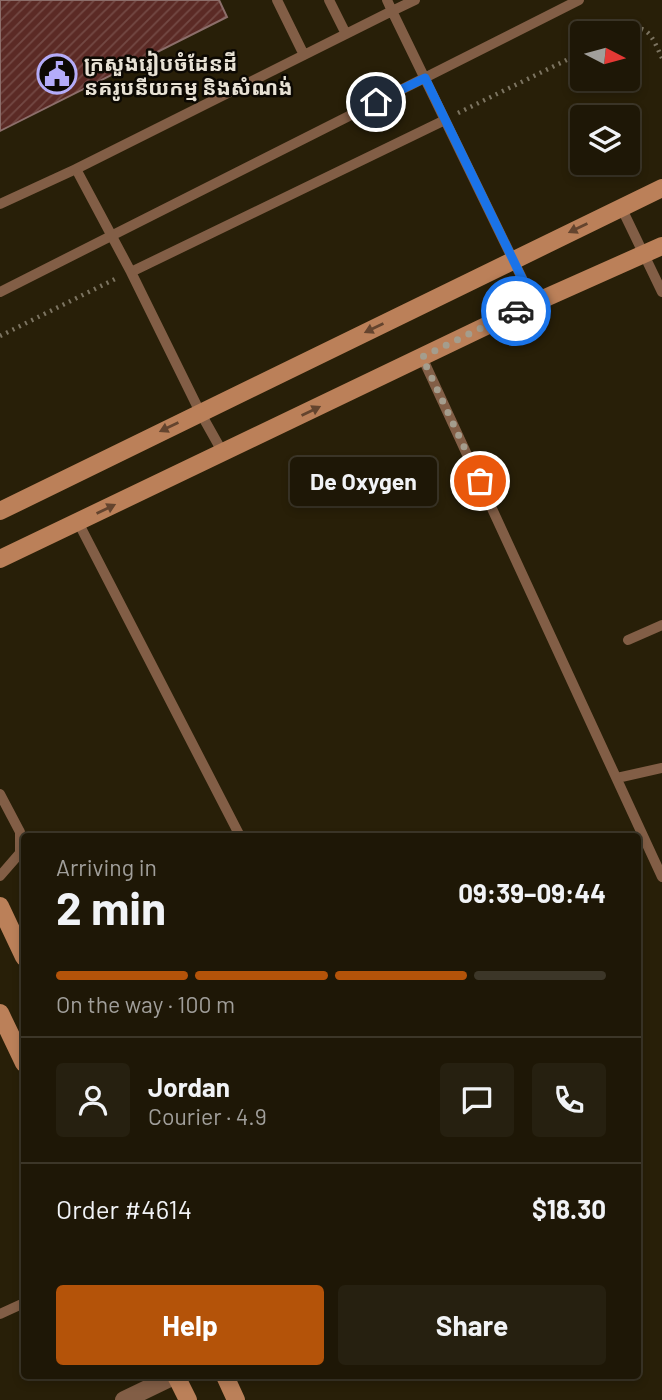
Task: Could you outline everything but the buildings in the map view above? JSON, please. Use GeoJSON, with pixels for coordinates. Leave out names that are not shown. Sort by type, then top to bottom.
{"type":"FeatureCollection","features":[{"type":"Feature","properties":{"kind":"main road"},"geometry":{"type":"LineString","coordinates":[[0,511],[662,188]]}},
{"type":"Feature","properties":{"kind":"main road"},"geometry":{"type":"LineString","coordinates":[[0,559],[534,303],[662,246]]}},
{"type":"Feature","properties":{"kind":"main road"},"geometry":{"type":"LineString","coordinates":[[0,906],[21,951]]}},
{"type":"Feature","properties":{"kind":"main road"},"geometry":{"type":"LineString","coordinates":[[0,1013],[21,1057]]}},
{"type":"Feature","properties":{"kind":"main road"},"geometry":{"type":"LineString","coordinates":[[177,1379],[188,1400]]}},
{"type":"Feature","properties":{"kind":"main road"},"geometry":{"type":"LineString","coordinates":[[226,1379],[236,1400]]}},
{"type":"Feature","properties":{"kind":"street"},"geometry":{"type":"LineString","coordinates":[[124,1400],[169,1379]]}},
{"type":"Feature","properties":{"kind":"lane"},"geometry":{"type":"LineString","coordinates":[[277,0],[304,55]]}},
{"type":"Feature","properties":{"kind":"lane"},"geometry":{"type":"LineString","coordinates":[[329,0],[346,34]]}},
{"type":"Feature","properties":{"kind":"lane"},"geometry":{"type":"LineString","coordinates":[[387,0],[534,303]]}},
{"type":"Feature","properties":{"kind":"lane"},"geometry":{"type":"LineString","coordinates":[[0,204],[76,169],[415,0]]}},
{"type":"Feature","properties":{"kind":"lane"},"geometry":{"type":"LineString","coordinates":[[0,292],[579,0]]}},
{"type":"Feature","properties":{"kind":"lane"},"geometry":{"type":"LineString","coordinates":[[131,272],[445,120]]}},
{"type":"Feature","properties":{"kind":"lane"},"geometry":{"type":"LineString","coordinates":[[76,169],[223,453]]}},
{"type":"Feature","properties":{"kind":"lane"},"geometry":{"type":"LineString","coordinates":[[621,207],[662,292]]}},
{"type":"Feature","properties":{"kind":"lane"},"geometry":{"type":"LineString","coordinates":[[422,357],[662,877]]}},
{"type":"Feature","properties":{"kind":"lane"},"geometry":{"type":"LineString","coordinates":[[78,522],[238,833]]}},
{"type":"Feature","properties":{"kind":"lane"},"geometry":{"type":"LineString","coordinates":[[628,640],[662,625]]}},
{"type":"Feature","properties":{"kind":"lane"},"geometry":{"type":"LineString","coordinates":[[617,778],[662,768]]}},
{"type":"Feature","properties":{"kind":"lane"},"geometry":{"type":"LineString","coordinates":[[0,794],[20,832],[20,853],[0,876]]}},
{"type":"Feature","properties":{"kind":"lane"},"geometry":{"type":"LineString","coordinates":[[0,1314],[21,1304]]}},
{"type":"Feature","properties":{"kind":"path"},"geometry":{"type":"LineString","coordinates":[[640,28],[650,34],[662,58]]}},
{"type":"Feature","properties":{"kind":"path"},"geometry":{"type":"LineString","coordinates":[[445,120],[570,58]]}},
{"type":"Feature","properties":{"kind":"path"},"geometry":{"type":"LineString","coordinates":[[0,336],[131,272]]}},
{"type":"Feature","properties":{"kind":"way so far"},"geometry":{"type":"LineString","coordinates":[[480,481],[422,357],[516,311]]}},
{"type":"Feature","properties":{"kind":"place","name":"ក្រសួងរៀបចំដែនដី នគរូបនីយកម្ម និងសំណង់"},"geometry":{"type":"Point","coordinates":[57,74]}},
{"type":"Feature","properties":{"kind":"place","name":"De Oxygen"},"geometry":{"type":"Point","coordinates":[480,481]}},
{"type":"Feature","properties":{"kind":"route"},"geometry":{"type":"LineString","coordinates":[[376,102],[425,78],[534,303],[516,311]]}}]}
